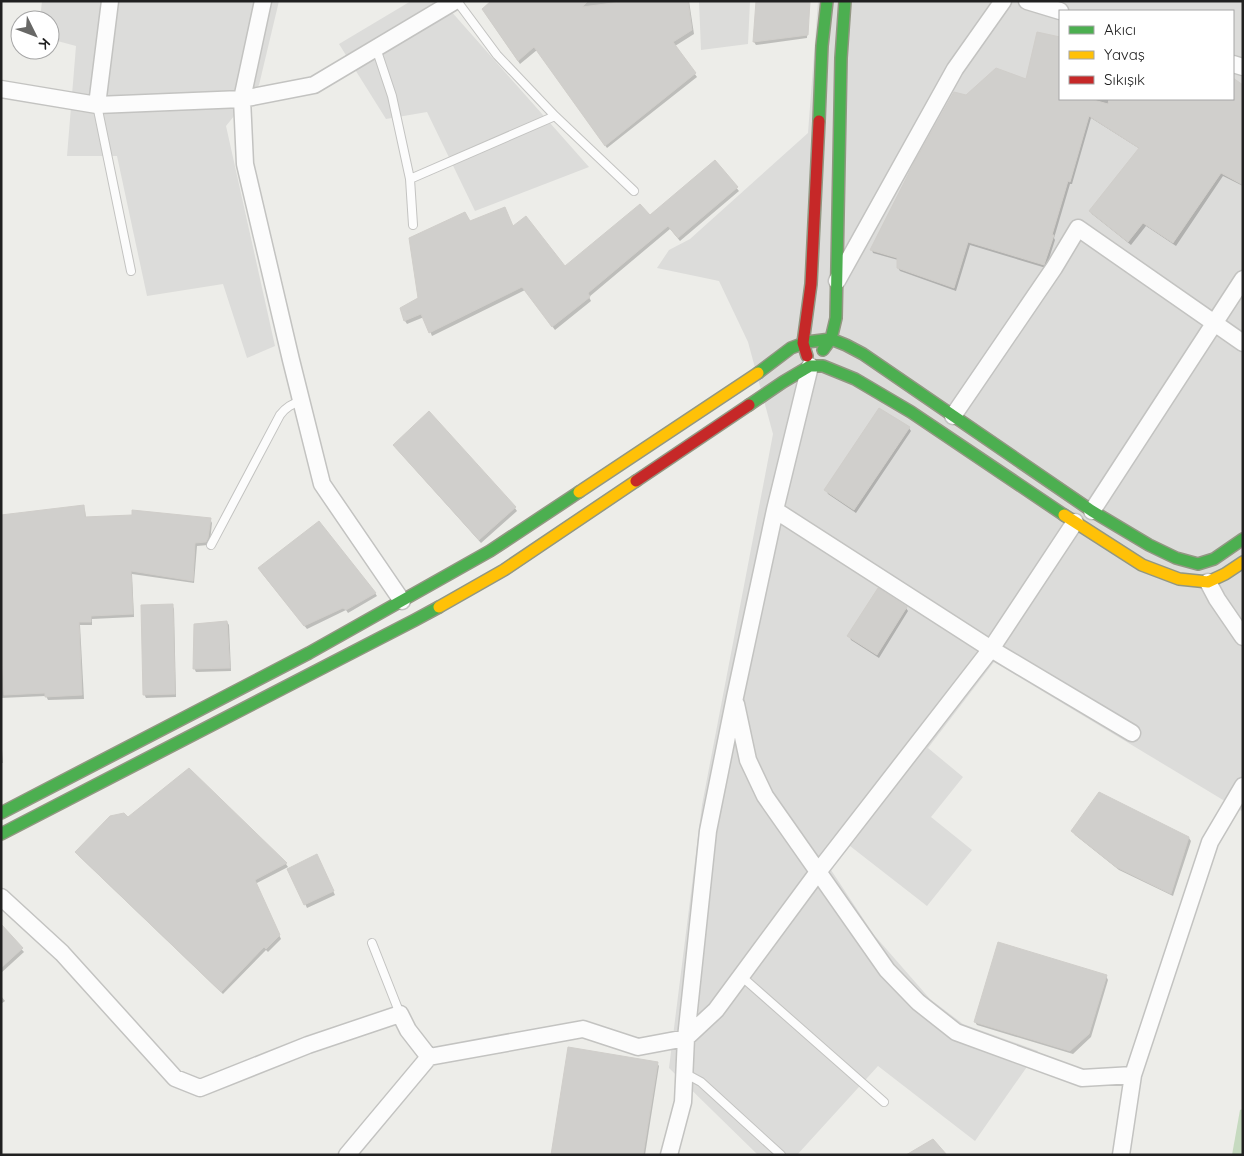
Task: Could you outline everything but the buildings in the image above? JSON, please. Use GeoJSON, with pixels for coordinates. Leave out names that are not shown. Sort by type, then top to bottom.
{"type":"FeatureCollection","features":[{"type":"Feature","properties":{"kind":"street"},"geometry":{"type":"LineString","coordinates":[[98,105],[110,1]]}},
{"type":"Feature","properties":{"kind":"street"},"geometry":{"type":"LineString","coordinates":[[263,1],[242,99],[244,164],[322,484],[402,601]]}},
{"type":"Feature","properties":{"kind":"street"},"geometry":{"type":"LineString","coordinates":[[1,89],[98,105],[242,99],[314,85],[456,1]]}},
{"type":"Feature","properties":{"kind":"street"},"geometry":{"type":"LineString","coordinates":[[669,1155],[683,1102],[686,1038],[708,831],[775,510],[810,366],[803,344],[811,284],[822,46],[827,1]]}},
{"type":"Feature","properties":{"kind":"street"},"geometry":{"type":"LineString","coordinates":[[1,834],[415,620],[504,570],[783,382],[810,366],[831,339],[836,318],[840,58],[846,1]]}},
{"type":"Feature","properties":{"kind":"street"},"geometry":{"type":"LineString","coordinates":[[836,284],[955,69],[1003,1]]}},
{"type":"Feature","properties":{"kind":"street"},"geometry":{"type":"LineString","coordinates":[[1027,1],[1059,12]]}},
{"type":"Feature","properties":{"kind":"street"},"geometry":{"type":"LineString","coordinates":[[953,416],[1054,268],[1078,228],[1243,343]]}},
{"type":"Feature","properties":{"kind":"street"},"geometry":{"type":"LineString","coordinates":[[1092,511],[1243,279]]}},
{"type":"Feature","properties":{"kind":"street"},"geometry":{"type":"LineString","coordinates":[[1,813],[309,653],[490,551],[767,367],[791,348],[807,342],[831,339],[863,354],[1092,511],[1149,546],[1176,558],[1198,564],[1214,559],[1243,539]]}},
{"type":"Feature","properties":{"kind":"street"},"geometry":{"type":"LineString","coordinates":[[810,366],[823,366],[855,378],[911,412],[1075,522],[1142,564],[1178,579],[1208,582],[1243,562]]}},
{"type":"Feature","properties":{"kind":"street"},"geometry":{"type":"LineString","coordinates":[[911,412],[922,394]]}},
{"type":"Feature","properties":{"kind":"street"},"geometry":{"type":"LineString","coordinates":[[775,510],[991,649],[1132,733]]}},
{"type":"Feature","properties":{"kind":"street"},"geometry":{"type":"LineString","coordinates":[[347,1155],[429,1057],[583,1029],[638,1047],[686,1038],[716,1010],[818,872],[991,649],[1075,522]]}},
{"type":"Feature","properties":{"kind":"street"},"geometry":{"type":"LineString","coordinates":[[1206,562],[1208,582],[1243,637]]}},
{"type":"Feature","properties":{"kind":"street"},"geometry":{"type":"LineString","coordinates":[[735,697],[748,760],[765,796],[887,970],[918,1002],[956,1032],[1082,1078],[1133,1075]]}},
{"type":"Feature","properties":{"kind":"street"},"geometry":{"type":"LineString","coordinates":[[1121,1155],[1133,1075],[1210,842],[1243,787]]}},
{"type":"Feature","properties":{"kind":"street"},"geometry":{"type":"LineString","coordinates":[[1,898],[62,953],[176,1078],[200,1088],[308,1045],[400,1014],[408,1030],[429,1057]]}},
{"type":"Feature","properties":{"kind":"lane"},"geometry":{"type":"LineString","coordinates":[[456,1],[497,55],[555,116],[634,191]]}},
{"type":"Feature","properties":{"kind":"lane"},"geometry":{"type":"LineString","coordinates":[[376,48],[392,96],[410,179],[413,225]]}},
{"type":"Feature","properties":{"kind":"lane"},"geometry":{"type":"LineString","coordinates":[[98,105],[131,271]]}},
{"type":"Feature","properties":{"kind":"lane"},"geometry":{"type":"LineString","coordinates":[[410,179],[555,116]]}},
{"type":"Feature","properties":{"kind":"lane"},"geometry":{"type":"LineString","coordinates":[[212,545],[280,415],[291,405],[302,401]]}},
{"type":"Feature","properties":{"kind":"lane"},"geometry":{"type":"LineString","coordinates":[[372,943],[400,1014]]}},
{"type":"Feature","properties":{"kind":"lane"},"geometry":{"type":"LineString","coordinates":[[741,976],[884,1102]]}},
{"type":"Feature","properties":{"kind":"lane"},"geometry":{"type":"LineString","coordinates":[[684,1076],[690,1076],[702,1082],[781,1155]]}},
{"type":"Feature","properties":{"kind":"shaded area"},"geometry":{"type":"Polygon","coordinates":[[[42,1],[279,1],[259,85],[226,126],[275,346],[247,358],[223,284],[147,296],[117,156],[67,156],[76,46],[60,42],[60,10],[41,10],[42,1]]]}},
{"type":"Feature","properties":{"kind":"shaded area"},"geometry":{"type":"Polygon","coordinates":[[[411,1],[442,1],[589,167],[475,211],[427,112],[386,119],[339,44],[411,1]]]}},
{"type":"Feature","properties":{"kind":"shaded area"},"geometry":{"type":"Polygon","coordinates":[[[699,1],[750,1],[748,44],[701,50],[699,1]]]}},
{"type":"Feature","properties":{"kind":"shaded area"},"geometry":{"type":"Polygon","coordinates":[[[818,1],[1243,1],[1243,812],[994,662],[928,748],[963,777],[931,817],[972,850],[927,906],[850,846],[831,870],[874,935],[930,999],[963,1024],[1038,1051],[975,1141],[878,1066],[797,1155],[758,1155],[669,1068],[702,805],[773,434],[748,342],[719,281],[657,268],[669,250],[690,239],[808,133],[818,1]]]}},
{"type":"Feature","properties":{"kind":"green space"},"geometry":{"type":"Polygon","coordinates":[[[1243,1109],[1243,1155],[1232,1155],[1240,1110],[1243,1109]]]}},
{"type":"Feature","properties":{"kind":"traffic: fast"},"geometry":{"type":"LineString","coordinates":[[819,121],[822,46],[827,1]]}},
{"type":"Feature","properties":{"kind":"traffic: fast"},"geometry":{"type":"LineString","coordinates":[[823,350],[831,339],[836,318],[841,58],[845,1]]}},
{"type":"Feature","properties":{"kind":"traffic: fast"},"geometry":{"type":"LineString","coordinates":[[758,373],[791,348],[807,342],[831,339],[863,354],[1092,511],[1149,545],[1176,558],[1198,564],[1214,559],[1243,539]]}},
{"type":"Feature","properties":{"kind":"traffic: fast"},"geometry":{"type":"LineString","coordinates":[[749,405],[810,366],[823,366],[855,379],[911,412],[1064,515]]}},
{"type":"Feature","properties":{"kind":"traffic: fast"},"geometry":{"type":"LineString","coordinates":[[1,813],[309,653],[490,551],[579,492]]}},
{"type":"Feature","properties":{"kind":"traffic: fast"},"geometry":{"type":"LineString","coordinates":[[1,834],[439,607]]}},
{"type":"Feature","properties":{"kind":"traffic: slow"},"geometry":{"type":"LineString","coordinates":[[579,492],[758,373]]}},
{"type":"Feature","properties":{"kind":"traffic: slow"},"geometry":{"type":"LineString","coordinates":[[439,607],[504,570],[636,481]]}},
{"type":"Feature","properties":{"kind":"traffic: slow"},"geometry":{"type":"LineString","coordinates":[[1064,515],[1142,565],[1179,579],[1208,582],[1243,562]]}},
{"type":"Feature","properties":{"kind":"traffic: jam"},"geometry":{"type":"LineString","coordinates":[[807,356],[803,343],[811,284],[819,121]]}},
{"type":"Feature","properties":{"kind":"traffic: jam"},"geometry":{"type":"LineString","coordinates":[[636,481],[749,405]]}}]}
